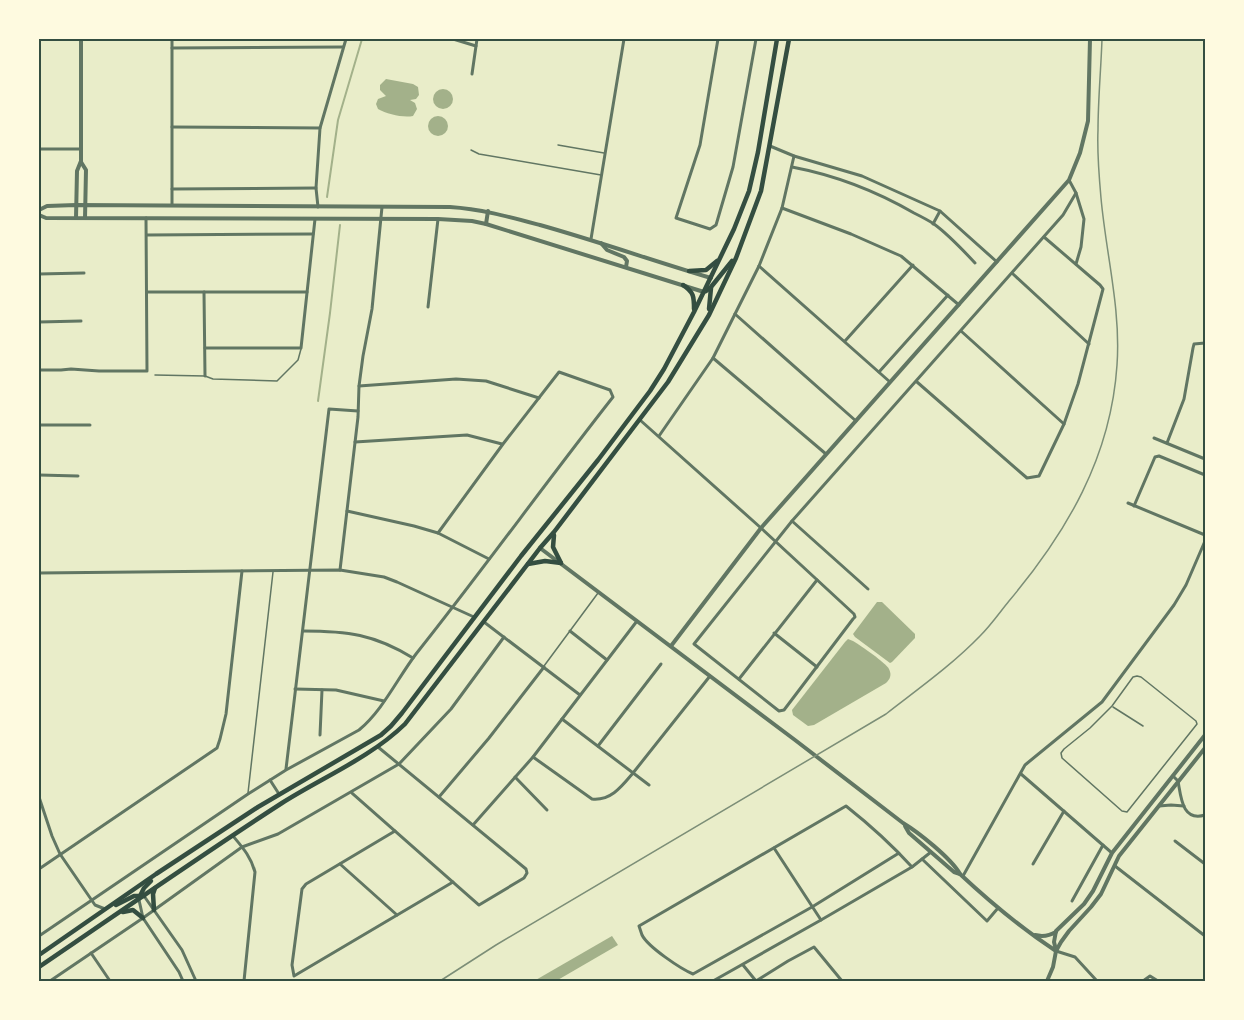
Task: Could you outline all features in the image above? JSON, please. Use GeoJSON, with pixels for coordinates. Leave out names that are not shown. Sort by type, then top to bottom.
{"type":"FeatureCollection","features":[{"type":"Feature","properties":{"kind":"main road"},"geometry":{"type":"LineString","coordinates":[[39,955],[156,874],[279,794],[381,735],[391,726],[651,391],[711,278],[749,192],[777,39]]}},
{"type":"Feature","properties":{"kind":"main road"},"geometry":{"type":"LineString","coordinates":[[39,967],[300,791],[378,747],[405,724],[640,420],[668,382],[709,315],[736,258],[761,191],[789,39]]}},
{"type":"Feature","properties":{"kind":"main road"},"geometry":{"type":"LineString","coordinates":[[704,292],[736,258]]}},
{"type":"Feature","properties":{"kind":"main road"},"geometry":{"type":"LineString","coordinates":[[689,271],[706,270],[720,259]]}},
{"type":"Feature","properties":{"kind":"main road"},"geometry":{"type":"LineString","coordinates":[[709,315],[711,278]]}},
{"type":"Feature","properties":{"kind":"main road"},"geometry":{"type":"LineString","coordinates":[[683,285],[693,294],[694,312]]}},
{"type":"Feature","properties":{"kind":"main road"},"geometry":{"type":"LineString","coordinates":[[540,548],[539,537],[543,529]]}},
{"type":"Feature","properties":{"kind":"main road"},"geometry":{"type":"LineString","coordinates":[[554,532],[553,547],[561,563]]}},
{"type":"Feature","properties":{"kind":"main road"},"geometry":{"type":"LineString","coordinates":[[521,556],[540,548]]}},
{"type":"Feature","properties":{"kind":"main road"},"geometry":{"type":"LineString","coordinates":[[528,564],[545,561],[561,563]]}},
{"type":"Feature","properties":{"kind":"main road"},"geometry":{"type":"LineString","coordinates":[[141,897],[144,888],[156,874]]}},
{"type":"Feature","properties":{"kind":"main road"},"geometry":{"type":"LineString","coordinates":[[153,910],[155,888]]}},
{"type":"Feature","properties":{"kind":"main road"},"geometry":{"type":"LineString","coordinates":[[107,908],[134,896],[141,897]]}},
{"type":"Feature","properties":{"kind":"main road"},"geometry":{"type":"LineString","coordinates":[[120,912],[133,910],[144,918]]}},
{"type":"Feature","properties":{"kind":"street"},"geometry":{"type":"LineString","coordinates":[[76,218],[77,171],[81,161],[81,39]]}},
{"type":"Feature","properties":{"kind":"street"},"geometry":{"type":"LineString","coordinates":[[172,39],[172,206]]}},
{"type":"Feature","properties":{"kind":"street"},"geometry":{"type":"LineString","coordinates":[[318,207],[316,188],[320,128],[345,39]]}},
{"type":"Feature","properties":{"kind":"street"},"geometry":{"type":"LineString","coordinates":[[453,39],[476,46]]}},
{"type":"Feature","properties":{"kind":"street"},"geometry":{"type":"LineString","coordinates":[[472,74],[477,39]]}},
{"type":"Feature","properties":{"kind":"street"},"geometry":{"type":"LineString","coordinates":[[591,239],[624,39]]}},
{"type":"Feature","properties":{"kind":"street"},"geometry":{"type":"LineString","coordinates":[[718,39],[700,145],[676,218],[710,229],[716,225],[733,167],[756,39]]}},
{"type":"Feature","properties":{"kind":"street"},"geometry":{"type":"LineString","coordinates":[[671,646],[762,528],[1070,180],[1088,121],[1090,39]]}},
{"type":"Feature","properties":{"kind":"street"},"geometry":{"type":"LineString","coordinates":[[172,48],[343,47]]}},
{"type":"Feature","properties":{"kind":"street"},"geometry":{"type":"LineString","coordinates":[[172,127],[320,128]]}},
{"type":"Feature","properties":{"kind":"street"},"geometry":{"type":"LineString","coordinates":[[770,146],[794,156],[862,176],[940,211],[997,262]]}},
{"type":"Feature","properties":{"kind":"street"},"geometry":{"type":"LineString","coordinates":[[39,149],[81,149]]}},
{"type":"Feature","properties":{"kind":"street"},"geometry":{"type":"LineString","coordinates":[[659,437],[713,358],[759,266],[782,208],[794,156]]}},
{"type":"Feature","properties":{"kind":"street"},"geometry":{"type":"LineString","coordinates":[[81,161],[86,170],[85,218]]}},
{"type":"Feature","properties":{"kind":"street"},"geometry":{"type":"LineString","coordinates":[[792,166],[812,170],[899,204],[933,224],[975,263]]}},
{"type":"Feature","properties":{"kind":"street"},"geometry":{"type":"LineString","coordinates":[[1070,180],[1084,219],[1081,247],[1076,264]]}},
{"type":"Feature","properties":{"kind":"street"},"geometry":{"type":"LineString","coordinates":[[172,189],[316,188]]}},
{"type":"Feature","properties":{"kind":"street"},"geometry":{"type":"LineString","coordinates":[[640,420],[762,528],[776,541],[817,580],[854,614],[855,617],[784,710],[779,711],[694,644],[776,541],[792,521],[1013,274],[1063,215],[1076,193]]}},
{"type":"Feature","properties":{"kind":"street"},"geometry":{"type":"LineString","coordinates":[[64,206],[70,203],[77,194]]}},
{"type":"Feature","properties":{"kind":"street"},"geometry":{"type":"LineString","coordinates":[[85,194],[88,200],[96,206]]}},
{"type":"Feature","properties":{"kind":"street"},"geometry":{"type":"LineString","coordinates":[[39,210],[47,207],[76,205],[450,207],[489,211],[601,242],[711,278]]}},
{"type":"Feature","properties":{"kind":"street"},"geometry":{"type":"LineString","coordinates":[[340,570],[356,442],[359,386],[372,309],[382,207]]}},
{"type":"Feature","properties":{"kind":"street"},"geometry":{"type":"LineString","coordinates":[[782,208],[901,256],[959,305]]}},
{"type":"Feature","properties":{"kind":"street"},"geometry":{"type":"LineString","coordinates":[[486,224],[489,211]]}},
{"type":"Feature","properties":{"kind":"street"},"geometry":{"type":"LineString","coordinates":[[933,224],[940,211]]}},
{"type":"Feature","properties":{"kind":"street"},"geometry":{"type":"LineString","coordinates":[[39,215],[46,218],[472,221],[704,292]]}},
{"type":"Feature","properties":{"kind":"street"},"geometry":{"type":"LineString","coordinates":[[39,370],[147,371],[146,218]]}},
{"type":"Feature","properties":{"kind":"street"},"geometry":{"type":"LineString","coordinates":[[205,348],[301,348],[315,219]]}},
{"type":"Feature","properties":{"kind":"street"},"geometry":{"type":"LineString","coordinates":[[428,307],[438,219]]}},
{"type":"Feature","properties":{"kind":"street"},"geometry":{"type":"LineString","coordinates":[[147,235],[313,234]]}},
{"type":"Feature","properties":{"kind":"street"},"geometry":{"type":"LineString","coordinates":[[916,382],[1027,478],[1039,476],[1064,424],[1078,384],[1103,289],[1044,237]]}},
{"type":"Feature","properties":{"kind":"street"},"geometry":{"type":"LineString","coordinates":[[601,242],[607,250],[624,257],[627,261],[626,267]]}},
{"type":"Feature","properties":{"kind":"street"},"geometry":{"type":"LineString","coordinates":[[845,341],[913,265]]}},
{"type":"Feature","properties":{"kind":"street"},"geometry":{"type":"LineString","coordinates":[[759,266],[891,382]]}},
{"type":"Feature","properties":{"kind":"street"},"geometry":{"type":"LineString","coordinates":[[39,274],[84,273]]}},
{"type":"Feature","properties":{"kind":"street"},"geometry":{"type":"LineString","coordinates":[[1013,274],[1089,344]]}},
{"type":"Feature","properties":{"kind":"street"},"geometry":{"type":"LineString","coordinates":[[147,292],[307,291]]}},
{"type":"Feature","properties":{"kind":"street"},"geometry":{"type":"LineString","coordinates":[[204,292],[205,376]]}},
{"type":"Feature","properties":{"kind":"street"},"geometry":{"type":"LineString","coordinates":[[879,372],[948,296]]}},
{"type":"Feature","properties":{"kind":"street"},"geometry":{"type":"LineString","coordinates":[[735,314],[856,421]]}},
{"type":"Feature","properties":{"kind":"street"},"geometry":{"type":"LineString","coordinates":[[39,322],[81,321]]}},
{"type":"Feature","properties":{"kind":"street"},"geometry":{"type":"LineString","coordinates":[[961,331],[1064,424]]}},
{"type":"Feature","properties":{"kind":"street"},"geometry":{"type":"LineString","coordinates":[[1167,443],[1184,399],[1194,344],[1205,343]]}},
{"type":"Feature","properties":{"kind":"street"},"geometry":{"type":"LineString","coordinates":[[713,358],[827,454]]}},
{"type":"Feature","properties":{"kind":"street"},"geometry":{"type":"LineString","coordinates":[[39,929],[41,935],[248,794],[369,722],[413,658],[613,397],[610,390],[559,372],[438,532]]}},
{"type":"Feature","properties":{"kind":"street"},"geometry":{"type":"LineString","coordinates":[[359,386],[456,379],[486,381],[539,398]]}},
{"type":"Feature","properties":{"kind":"street"},"geometry":{"type":"LineString","coordinates":[[286,770],[330,409],[358,411]]}},
{"type":"Feature","properties":{"kind":"street"},"geometry":{"type":"LineString","coordinates":[[39,424],[90,425]]}},
{"type":"Feature","properties":{"kind":"street"},"geometry":{"type":"LineString","coordinates":[[356,442],[467,435],[503,444]]}},
{"type":"Feature","properties":{"kind":"street"},"geometry":{"type":"LineString","coordinates":[[1154,438],[1205,459]]}},
{"type":"Feature","properties":{"kind":"street"},"geometry":{"type":"LineString","coordinates":[[1134,506],[1155,457],[1159,456],[1205,475]]}},
{"type":"Feature","properties":{"kind":"street"},"geometry":{"type":"LineString","coordinates":[[39,475],[78,476]]}},
{"type":"Feature","properties":{"kind":"street"},"geometry":{"type":"LineString","coordinates":[[1128,503],[1205,535]]}},
{"type":"Feature","properties":{"kind":"street"},"geometry":{"type":"LineString","coordinates":[[347,511],[438,532],[489,559]]}},
{"type":"Feature","properties":{"kind":"street"},"geometry":{"type":"LineString","coordinates":[[792,521],[868,589]]}},
{"type":"Feature","properties":{"kind":"street"},"geometry":{"type":"LineString","coordinates":[[961,875],[1028,763],[1102,702],[1174,605],[1186,585],[1205,541]]}},
{"type":"Feature","properties":{"kind":"street"},"geometry":{"type":"LineString","coordinates":[[540,548],[914,830],[998,908],[1056,951],[1075,957],[1097,981]]}},
{"type":"Feature","properties":{"kind":"street"},"geometry":{"type":"LineString","coordinates":[[39,573],[340,570],[390,579],[476,617]]}},
{"type":"Feature","properties":{"kind":"street"},"geometry":{"type":"LineString","coordinates":[[39,869],[217,748],[226,714],[242,571]]}},
{"type":"Feature","properties":{"kind":"street"},"geometry":{"type":"LineString","coordinates":[[739,679],[817,580]]}},
{"type":"Feature","properties":{"kind":"street"},"geometry":{"type":"LineString","coordinates":[[473,825],[533,757],[638,621]]}},
{"type":"Feature","properties":{"kind":"street"},"geometry":{"type":"LineString","coordinates":[[484,622],[580,695]]}},
{"type":"Feature","properties":{"kind":"street"},"geometry":{"type":"LineString","coordinates":[[303,632],[332,631],[367,636],[390,644],[413,658]]}},
{"type":"Feature","properties":{"kind":"street"},"geometry":{"type":"LineString","coordinates":[[570,632],[607,660]]}},
{"type":"Feature","properties":{"kind":"street"},"geometry":{"type":"LineString","coordinates":[[774,633],[817,667]]}},
{"type":"Feature","properties":{"kind":"street"},"geometry":{"type":"LineString","coordinates":[[50,981],[144,918],[242,847],[279,834],[399,764],[451,709],[504,637]]}},
{"type":"Feature","properties":{"kind":"street"},"geometry":{"type":"LineString","coordinates":[[597,746],[661,664]]}},
{"type":"Feature","properties":{"kind":"street"},"geometry":{"type":"LineString","coordinates":[[439,797],[489,738],[544,667]]}},
{"type":"Feature","properties":{"kind":"street"},"geometry":{"type":"LineString","coordinates":[[533,757],[592,799],[601,799],[611,795],[633,773],[710,676]]}},
{"type":"Feature","properties":{"kind":"street"},"geometry":{"type":"LineString","coordinates":[[295,689],[350,693],[384,701]]}},
{"type":"Feature","properties":{"kind":"street"},"geometry":{"type":"LineString","coordinates":[[320,735],[322,690]]}},
{"type":"Feature","properties":{"kind":"street"},"geometry":{"type":"LineString","coordinates":[[562,719],[649,785]]}},
{"type":"Feature","properties":{"kind":"street"},"geometry":{"type":"LineString","coordinates":[[1031,934],[1050,936],[1084,904],[1112,853],[1205,735]]}},
{"type":"Feature","properties":{"kind":"street"},"geometry":{"type":"LineString","coordinates":[[351,792],[479,905],[524,878],[527,873],[526,869],[378,747]]}},
{"type":"Feature","properties":{"kind":"street"},"geometry":{"type":"LineString","coordinates":[[1047,981],[1056,951],[1069,931],[1101,894],[1119,856],[1205,747]]}},
{"type":"Feature","properties":{"kind":"street"},"geometry":{"type":"LineString","coordinates":[[1020,774],[1112,853]]}},
{"type":"Feature","properties":{"kind":"street"},"geometry":{"type":"LineString","coordinates":[[1173,776],[1179,781],[1187,812],[1197,817],[1205,815]]}},
{"type":"Feature","properties":{"kind":"street"},"geometry":{"type":"LineString","coordinates":[[515,777],[547,810]]}},
{"type":"Feature","properties":{"kind":"street"},"geometry":{"type":"LineString","coordinates":[[270,780],[279,794]]}},
{"type":"Feature","properties":{"kind":"street"},"geometry":{"type":"LineString","coordinates":[[39,797],[60,854],[95,905],[93,918]]}},
{"type":"Feature","properties":{"kind":"street"},"geometry":{"type":"LineString","coordinates":[[899,853],[812,907],[693,974],[683,970],[661,953],[643,937],[639,926],[846,806],[874,829],[899,853],[912,867]]}},
{"type":"Feature","properties":{"kind":"street"},"geometry":{"type":"LineString","coordinates":[[1158,807],[1184,806]]}},
{"type":"Feature","properties":{"kind":"street"},"geometry":{"type":"LineString","coordinates":[[1033,864],[1064,811]]}},
{"type":"Feature","properties":{"kind":"street"},"geometry":{"type":"LineString","coordinates":[[395,831],[306,884],[302,889],[292,965],[294,976],[453,882]]}},
{"type":"Feature","properties":{"kind":"street"},"geometry":{"type":"LineString","coordinates":[[233,836],[249,854],[255,872],[244,981]]}},
{"type":"Feature","properties":{"kind":"street"},"geometry":{"type":"LineString","coordinates":[[1175,841],[1205,864]]}},
{"type":"Feature","properties":{"kind":"street"},"geometry":{"type":"LineString","coordinates":[[1072,901],[1103,845]]}},
{"type":"Feature","properties":{"kind":"street"},"geometry":{"type":"LineString","coordinates":[[774,848],[821,920]]}},
{"type":"Feature","properties":{"kind":"street"},"geometry":{"type":"LineString","coordinates":[[713,981],[912,867],[933,850]]}},
{"type":"Feature","properties":{"kind":"street"},"geometry":{"type":"LineString","coordinates":[[922,859],[987,921],[998,908]]}},
{"type":"Feature","properties":{"kind":"street"},"geometry":{"type":"LineString","coordinates":[[340,864],[397,915]]}},
{"type":"Feature","properties":{"kind":"street"},"geometry":{"type":"LineString","coordinates":[[1115,866],[1205,936]]}},
{"type":"Feature","properties":{"kind":"street"},"geometry":{"type":"LineString","coordinates":[[141,897],[182,950],[196,981]]}},
{"type":"Feature","properties":{"kind":"street"},"geometry":{"type":"LineString","coordinates":[[141,897],[144,918],[183,981]]}},
{"type":"Feature","properties":{"kind":"street"},"geometry":{"type":"LineString","coordinates":[[95,905],[107,908]]}},
{"type":"Feature","properties":{"kind":"street"},"geometry":{"type":"LineString","coordinates":[[1056,932],[1054,942],[1056,951]]}},
{"type":"Feature","properties":{"kind":"street"},"geometry":{"type":"LineString","coordinates":[[743,965],[756,981],[814,948],[842,981]]}},
{"type":"Feature","properties":{"kind":"street"},"geometry":{"type":"LineString","coordinates":[[91,953],[110,981]]}},
{"type":"Feature","properties":{"kind":"street"},"geometry":{"type":"LineString","coordinates":[[1144,979],[1150,976],[1158,981]]}},
{"type":"Feature","properties":{"kind":"lane"},"geometry":{"type":"LineString","coordinates":[[558,145],[605,153]]}},
{"type":"Feature","properties":{"kind":"lane"},"geometry":{"type":"LineString","coordinates":[[471,150],[479,154],[602,175]]}},
{"type":"Feature","properties":{"kind":"lane"},"geometry":{"type":"LineString","coordinates":[[155,375],[277,381],[298,360],[301,348]]}},
{"type":"Feature","properties":{"kind":"lane"},"geometry":{"type":"LineString","coordinates":[[248,794],[273,571]]}},
{"type":"Feature","properties":{"kind":"lane"},"geometry":{"type":"LineString","coordinates":[[544,667],[599,592]]}},
{"type":"Feature","properties":{"kind":"lane"},"geometry":{"type":"LineString","coordinates":[[1137,676],[1197,724],[1127,812],[1122,811],[1062,758],[1061,753],[1112,706],[1133,677],[1137,676]]}},
{"type":"Feature","properties":{"kind":"lane"},"geometry":{"type":"LineString","coordinates":[[1112,706],[1143,726]]}},
{"type":"Feature","properties":{"kind":"shaded area"},"geometry":{"type":"Polygon","coordinates":[[[386,79],[418,87],[419,95],[416,99],[410,100],[415,103],[417,109],[413,116],[395,115],[378,109],[376,104],[378,99],[386,96],[380,90],[380,85],[386,79]]]}},
{"type":"Feature","properties":{"kind":"shaded area"},"geometry":{"type":"Polygon","coordinates":[[[443,89],[450,92],[453,99],[450,106],[443,109],[436,106],[433,99],[436,92],[443,89]]]}},
{"type":"Feature","properties":{"kind":"shaded area"},"geometry":{"type":"Polygon","coordinates":[[[438,116],[445,119],[448,126],[445,133],[438,136],[431,133],[428,126],[431,119],[438,116]]]}},
{"type":"Feature","properties":{"kind":"shaded area"},"geometry":{"type":"Polygon","coordinates":[[[877,602],[882,602],[915,634],[915,638],[890,663],[853,634],[877,602]]]}},
{"type":"Feature","properties":{"kind":"shaded area"},"geometry":{"type":"Polygon","coordinates":[[[848,639],[887,666],[890,673],[889,678],[886,683],[814,725],[808,726],[793,715],[792,710],[848,639]]]}},
{"type":"Feature","properties":{"kind":"shaded area"},"geometry":{"type":"Polygon","coordinates":[[[612,936],[618,945],[556,981],[534,981],[612,936]]]}},
{"type":"Feature","properties":{"kind":"waterway"},"geometry":{"type":"LineString","coordinates":[[327,197],[338,120],[362,39]]}},
{"type":"Feature","properties":{"kind":"waterway"},"geometry":{"type":"LineString","coordinates":[[318,401],[340,225]]}},
{"type":"Feature","properties":{"kind":"tram line"},"geometry":{"type":"LineString","coordinates":[[440,981],[496,945],[886,714],[946,667],[980,636],[1050,548],[1082,492],[1095,462],[1106,431],[1117,365],[1117,323],[1098,164],[1102,39]]}}]}
